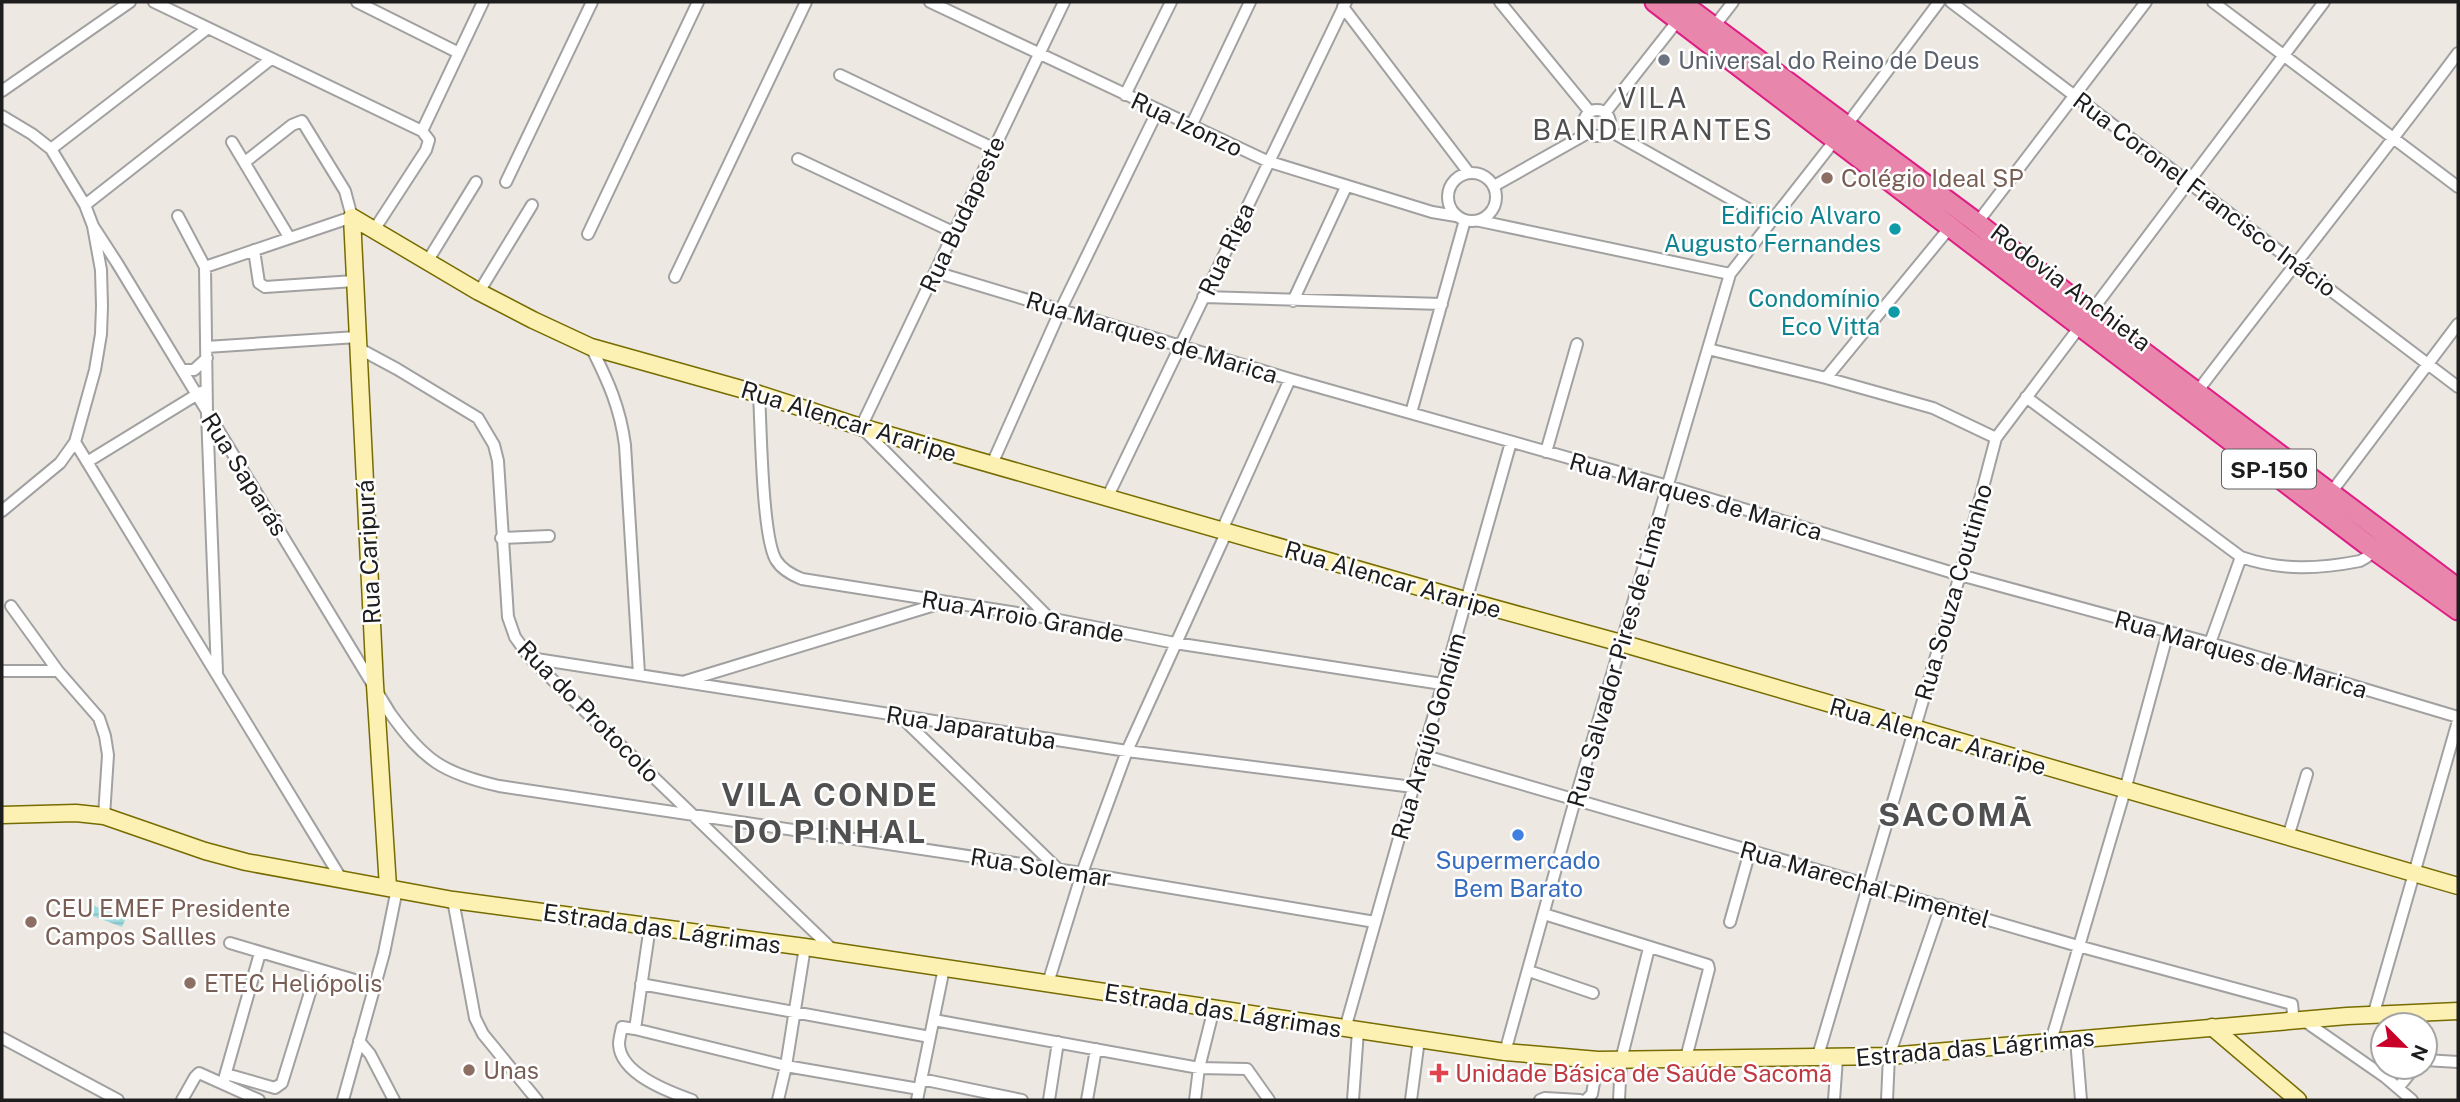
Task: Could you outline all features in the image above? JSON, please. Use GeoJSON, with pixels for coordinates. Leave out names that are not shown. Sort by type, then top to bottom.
{"type":"FeatureCollection","features":[{"type":"Feature","properties":{"kind":"highway","name":"Rodovia Anchieta"},"geometry":{"type":"LineString","coordinates":[[1655,2],[1679,10],[1713,28],[1951,226],[2197,392],[2330,494],[2456,600]]}},
{"type":"Feature","properties":{"kind":"highway","name":"Rodovia Anchieta"},"geometry":{"type":"LineString","coordinates":[[1679,10],[1841,133],[1977,223],[2086,318],[2374,549],[2456,600]]}},
{"type":"Feature","properties":{"kind":"street"},"geometry":{"type":"LineString","coordinates":[[2,92],[130,2]]}},
{"type":"Feature","properties":{"kind":"street"},"geometry":{"type":"LineString","coordinates":[[154,2],[422,131],[429,140],[426,150],[374,230]]}},
{"type":"Feature","properties":{"kind":"street"},"geometry":{"type":"LineString","coordinates":[[357,2],[459,53]]}},
{"type":"Feature","properties":{"kind":"street"},"geometry":{"type":"LineString","coordinates":[[422,131],[483,2]]}},
{"type":"Feature","properties":{"kind":"street"},"geometry":{"type":"LineString","coordinates":[[506,182],[592,2]]}},
{"type":"Feature","properties":{"kind":"street"},"geometry":{"type":"LineString","coordinates":[[588,234],[698,2]]}},
{"type":"Feature","properties":{"kind":"street"},"geometry":{"type":"LineString","coordinates":[[675,277],[806,2]]}},
{"type":"Feature","properties":{"kind":"street","name":"Rua Izonzo"},"geometry":{"type":"LineString","coordinates":[[930,2],[1267,161],[1346,187],[1460,218]]}},
{"type":"Feature","properties":{"kind":"street","name":"Rua Budapeste"},"geometry":{"type":"LineString","coordinates":[[861,427],[1065,2]]}},
{"type":"Feature","properties":{"kind":"street"},"geometry":{"type":"LineString","coordinates":[[1125,95],[1171,2]]}},
{"type":"Feature","properties":{"kind":"street"},"geometry":{"type":"LineString","coordinates":[[1191,126],[1250,2]]}},
{"type":"Feature","properties":{"kind":"street"},"geometry":{"type":"LineString","coordinates":[[1500,2],[1590,111]]}},
{"type":"Feature","properties":{"kind":"street"},"geometry":{"type":"LineString","coordinates":[[1713,28],[1733,2]]}},
{"type":"Feature","properties":{"kind":"street","name":"Rua Salvador Pires de Lima"},"geometry":{"type":"LineString","coordinates":[[1505,1052],[1575,800],[1730,274],[1841,133],[1939,2]]}},
{"type":"Feature","properties":{"kind":"street","name":"Rua Coronel Francisco Inácio"},"geometry":{"type":"LineString","coordinates":[[1951,2],[2458,387]]}},
{"type":"Feature","properties":{"kind":"street"},"geometry":{"type":"LineString","coordinates":[[1977,223],[2146,2]]}},
{"type":"Feature","properties":{"kind":"street"},"geometry":{"type":"LineString","coordinates":[[2213,2],[2458,187]]}},
{"type":"Feature","properties":{"kind":"street","name":"Rua Souza Coutinho"},"geometry":{"type":"LineString","coordinates":[[1817,1059],[1960,575],[1996,438],[2324,2]]}},
{"type":"Feature","properties":{"kind":"street"},"geometry":{"type":"LineString","coordinates":[[1345,5],[1469,173]]}},
{"type":"Feature","properties":{"kind":"street","name":"Rua Riga"},"geometry":{"type":"LineString","coordinates":[[1108,496],[1267,161],[1345,5]]}},
{"type":"Feature","properties":{"kind":"street"},"geometry":{"type":"LineString","coordinates":[[1605,113],[1679,10]]}},
{"type":"Feature","properties":{"kind":"street"},"geometry":{"type":"LineString","coordinates":[[51,149],[208,28]]}},
{"type":"Feature","properties":{"kind":"street"},"geometry":{"type":"LineString","coordinates":[[2197,392],[2458,53]]}},
{"type":"Feature","properties":{"kind":"street"},"geometry":{"type":"LineString","coordinates":[[85,205],[271,59]]}},
{"type":"Feature","properties":{"kind":"street"},"geometry":{"type":"LineString","coordinates":[[840,75],[993,148]]}},
{"type":"Feature","properties":{"kind":"street"},"geometry":{"type":"LineString","coordinates":[[992,464],[1061,309],[1158,110]]}},
{"type":"Feature","properties":{"kind":"street"},"geometry":{"type":"LineString","coordinates":[[1493,186],[1588,133],[1599,136],[1608,130],[1610,121],[1605,113],[1590,111],[1583,124],[1588,133]]}},
{"type":"Feature","properties":{"kind":"street"},"geometry":{"type":"LineString","coordinates":[[2,116],[51,149],[85,205],[93,226],[101,270],[101,334],[95,370],[75,442],[61,463],[2,511]]}},
{"type":"Feature","properties":{"kind":"street"},"geometry":{"type":"LineString","coordinates":[[205,267],[352,217],[345,191],[302,121],[292,125],[245,162]]}},
{"type":"Feature","properties":{"kind":"street"},"geometry":{"type":"LineString","coordinates":[[1608,130],[1770,220]]}},
{"type":"Feature","properties":{"kind":"street"},"geometry":{"type":"LineString","coordinates":[[232,142],[289,237]]}},
{"type":"Feature","properties":{"kind":"street"},"geometry":{"type":"LineString","coordinates":[[798,159],[953,232]]}},
{"type":"Feature","properties":{"kind":"street"},"geometry":{"type":"LineString","coordinates":[[1411,413],[1442,304],[1460,218],[1448,200],[1449,190],[1460,176],[1469,173],[1483,176],[1493,186],[1496,202],[1493,210],[1480,221]]}},
{"type":"Feature","properties":{"kind":"street"},"geometry":{"type":"LineString","coordinates":[[427,262],[476,182]]}},
{"type":"Feature","properties":{"kind":"street"},"geometry":{"type":"LineString","coordinates":[[1293,301],[1346,187]]}},
{"type":"Feature","properties":{"kind":"street"},"geometry":{"type":"LineString","coordinates":[[480,292],[532,205]]}},
{"type":"Feature","properties":{"kind":"street"},"geometry":{"type":"LineString","coordinates":[[178,216],[205,267],[207,413],[217,675]]}},
{"type":"Feature","properties":{"kind":"street","name":"Rua Alencar Araripe"},"geometry":{"type":"LineString","coordinates":[[352,217],[480,292],[591,347],[2458,886]]}},
{"type":"Feature","properties":{"kind":"street","name":"Rua Caripurá"},"geometry":{"type":"LineString","coordinates":[[352,217],[375,685],[392,888]]}},
{"type":"Feature","properties":{"kind":"street"},"geometry":{"type":"LineString","coordinates":[[1460,218],[1730,274]]}},
{"type":"Feature","properties":{"kind":"street","name":"Rua Saparás"},"geometry":{"type":"LineString","coordinates":[[93,226],[375,685]]}},
{"type":"Feature","properties":{"kind":"street"},"geometry":{"type":"LineString","coordinates":[[1826,377],[1951,226]]}},
{"type":"Feature","properties":{"kind":"street"},"geometry":{"type":"LineString","coordinates":[[254,250],[257,279],[265,288],[354,281]]}},
{"type":"Feature","properties":{"kind":"street"},"geometry":{"type":"LineString","coordinates":[[101,270],[117,262]]}},
{"type":"Feature","properties":{"kind":"street","name":"Rua Marques de Marica"},"geometry":{"type":"LineString","coordinates":[[935,272],[1290,379],[1668,486],[1960,575],[2210,643],[2458,719]]}},
{"type":"Feature","properties":{"kind":"street"},"geometry":{"type":"LineString","coordinates":[[1203,297],[1442,304]]}},
{"type":"Feature","properties":{"kind":"street"},"geometry":{"type":"LineString","coordinates":[[2330,494],[2458,324]]}},
{"type":"Feature","properties":{"kind":"street"},"geometry":{"type":"LineString","coordinates":[[206,353],[357,343]]}},
{"type":"Feature","properties":{"kind":"street","name":"Rua do Protocolo"},"geometry":{"type":"LineString","coordinates":[[357,343],[478,418],[494,445],[498,461],[508,617],[515,636],[530,658],[834,951]]}},
{"type":"Feature","properties":{"kind":"street"},"geometry":{"type":"LineString","coordinates":[[1546,452],[1577,344]]}},
{"type":"Feature","properties":{"kind":"street"},"geometry":{"type":"LineString","coordinates":[[591,347],[611,387],[621,416],[639,674]]}},
{"type":"Feature","properties":{"kind":"street"},"geometry":{"type":"LineString","coordinates":[[1708,349],[1826,377],[1933,408],[1996,438]]}},
{"type":"Feature","properties":{"kind":"street"},"geometry":{"type":"LineString","coordinates":[[182,370],[194,370],[206,353]]}},
{"type":"Feature","properties":{"kind":"street"},"geometry":{"type":"LineString","coordinates":[[1048,983],[1082,873],[1127,751],[1290,379]]}},
{"type":"Feature","properties":{"kind":"street"},"geometry":{"type":"LineString","coordinates":[[87,462],[207,388]]}},
{"type":"Feature","properties":{"kind":"street","name":"Rua Arroio Grande"},"geometry":{"type":"LineString","coordinates":[[759,394],[772,552],[778,563],[789,573],[802,579],[1049,618],[1175,643],[1442,684]]}},
{"type":"Feature","properties":{"kind":"street"},"geometry":{"type":"LineString","coordinates":[[2025,397],[2241,558],[2265,566],[2298,567],[2360,561],[2374,549]]}},
{"type":"Feature","properties":{"kind":"street"},"geometry":{"type":"LineString","coordinates":[[861,427],[1049,618]]}},
{"type":"Feature","properties":{"kind":"street"},"geometry":{"type":"LineString","coordinates":[[75,442],[342,880]]}},
{"type":"Feature","properties":{"kind":"street","name":"Rua Araújo Gondim"},"geometry":{"type":"LineString","coordinates":[[1353,1100],[1352,1030],[1375,922],[1511,443]]}},
{"type":"Feature","properties":{"kind":"street"},"geometry":{"type":"LineString","coordinates":[[501,538],[549,537]]}},
{"type":"Feature","properties":{"kind":"street"},"geometry":{"type":"LineString","coordinates":[[2210,643],[2241,558]]}},
{"type":"Feature","properties":{"kind":"street"},"geometry":{"type":"LineString","coordinates":[[683,682],[943,602]]}},
{"type":"Feature","properties":{"kind":"street"},"geometry":{"type":"LineString","coordinates":[[11,606],[58,671],[99,718],[108,755],[108,783],[103,816]]}},
{"type":"Feature","properties":{"kind":"street"},"geometry":{"type":"LineString","coordinates":[[186,623],[202,631],[216,629]]}},
{"type":"Feature","properties":{"kind":"street"},"geometry":{"type":"LineString","coordinates":[[2051,1041],[2125,790],[2168,632]]}},
{"type":"Feature","properties":{"kind":"street","name":"Rua Japaratuba"},"geometry":{"type":"LineString","coordinates":[[530,658],[1127,751],[1413,787]]}},
{"type":"Feature","properties":{"kind":"street"},"geometry":{"type":"LineString","coordinates":[[2,671],[58,671]]}},
{"type":"Feature","properties":{"kind":"street","name":"Rua Solemar"},"geometry":{"type":"LineString","coordinates":[[375,685],[405,734],[432,761],[457,775],[499,786],[1058,869],[1375,922]]}},
{"type":"Feature","properties":{"kind":"street"},"geometry":{"type":"LineString","coordinates":[[900,716],[1058,869]]}},
{"type":"Feature","properties":{"kind":"street"},"geometry":{"type":"LineString","coordinates":[[2374,1011],[2458,719]]}},
{"type":"Feature","properties":{"kind":"street","name":"Rua Marechal Pimentel"},"geometry":{"type":"LineString","coordinates":[[1422,755],[2078,946],[2292,1004],[2296,1020]]}},
{"type":"Feature","properties":{"kind":"street"},"geometry":{"type":"LineString","coordinates":[[2288,837],[2307,774]]}},
{"type":"Feature","properties":{"kind":"street","name":"Estrada das Lágrimas"},"geometry":{"type":"LineString","coordinates":[[2,815],[76,813],[103,816],[215,854],[453,900],[834,951],[1505,1052],[1598,1060],[1889,1056],[2296,1020],[2369,1016]]}},
{"type":"Feature","properties":{"kind":"street"},"geometry":{"type":"LineString","coordinates":[[1730,922],[1750,851]]}},
{"type":"Feature","properties":{"kind":"street"},"geometry":{"type":"LineString","coordinates":[[343,1100],[392,920],[392,888]]}},
{"type":"Feature","properties":{"kind":"street"},"geometry":{"type":"LineString","coordinates":[[453,900],[475,1018],[483,1034],[537,1100]]}},
{"type":"Feature","properties":{"kind":"street"},"geometry":{"type":"LineString","coordinates":[[1887,1100],[1889,1056],[1941,905]]}},
{"type":"Feature","properties":{"kind":"street"},"geometry":{"type":"LineString","coordinates":[[1544,914],[1709,967],[1686,1058]]}},
{"type":"Feature","properties":{"kind":"street"},"geometry":{"type":"LineString","coordinates":[[635,1029],[650,926]]}},
{"type":"Feature","properties":{"kind":"street"},"geometry":{"type":"LineString","coordinates":[[230,943],[375,986]]}},
{"type":"Feature","properties":{"kind":"street"},"geometry":{"type":"LineString","coordinates":[[778,1100],[806,947]]}},
{"type":"Feature","properties":{"kind":"street"},"geometry":{"type":"LineString","coordinates":[[1619,1100],[1621,1060],[1649,948]]}},
{"type":"Feature","properties":{"kind":"street"},"geometry":{"type":"LineString","coordinates":[[224,1079],[260,953]]}},
{"type":"Feature","properties":{"kind":"street"},"geometry":{"type":"LineString","coordinates":[[919,1089],[944,968]]}},
{"type":"Feature","properties":{"kind":"street"},"geometry":{"type":"LineString","coordinates":[[182,1100],[198,1073],[275,1088],[282,1083],[317,970]]}},
{"type":"Feature","properties":{"kind":"street"},"geometry":{"type":"LineString","coordinates":[[1529,971],[1593,993]]}},
{"type":"Feature","properties":{"kind":"street"},"geometry":{"type":"LineString","coordinates":[[641,984],[930,1037]]}},
{"type":"Feature","properties":{"kind":"street"},"geometry":{"type":"LineString","coordinates":[[1195,1100],[1199,1068],[1214,1008]]}},
{"type":"Feature","properties":{"kind":"street","name":"Estrada das Lágrimas"},"geometry":{"type":"LineString","coordinates":[[2439,1012],[2458,1011]]}},
{"type":"Feature","properties":{"kind":"street"},"geometry":{"type":"LineString","coordinates":[[934,1020],[1199,1068],[1247,1069],[1269,1100]]}},
{"type":"Feature","properties":{"kind":"street"},"geometry":{"type":"LineString","coordinates":[[2296,1020],[2399,1088],[2412,1100]]}},
{"type":"Feature","properties":{"kind":"street"},"geometry":{"type":"LineString","coordinates":[[692,1100],[654,1085],[632,1068],[619,1045],[622,1027],[786,1066],[919,1089],[1022,1100]]}},
{"type":"Feature","properties":{"kind":"street"},"geometry":{"type":"LineString","coordinates":[[2212,1027],[2298,1100]]}},
{"type":"Feature","properties":{"kind":"street"},"geometry":{"type":"LineString","coordinates":[[2,1038],[118,1100]]}},
{"type":"Feature","properties":{"kind":"street"},"geometry":{"type":"LineString","coordinates":[[1411,1100],[1419,1039]]}},
{"type":"Feature","properties":{"kind":"street"},"geometry":{"type":"LineString","coordinates":[[2076,1039],[2081,1100]]}},
{"type":"Feature","properties":{"kind":"street"},"geometry":{"type":"LineString","coordinates":[[359,1041],[370,1054],[394,1100]]}},
{"type":"Feature","properties":{"kind":"street"},"geometry":{"type":"LineString","coordinates":[[1049,1100],[1058,1042]]}},
{"type":"Feature","properties":{"kind":"street"},"geometry":{"type":"LineString","coordinates":[[1087,1100],[1096,1049]]}},
{"type":"Feature","properties":{"kind":"street"},"geometry":{"type":"LineString","coordinates":[[1833,1100],[1837,1058]]}},
{"type":"Feature","properties":{"kind":"street"},"geometry":{"type":"LineString","coordinates":[[1586,1100],[1592,1094],[1598,1060]]}},
{"type":"Feature","properties":{"kind":"street"},"geometry":{"type":"LineString","coordinates":[[2439,1061],[2458,1062]]}},
{"type":"Feature","properties":{"kind":"street"},"geometry":{"type":"LineString","coordinates":[[224,1079],[259,1100]]}},
{"type":"Feature","properties":{"kind":"street"},"geometry":{"type":"LineString","coordinates":[[2399,1088],[2404,1081]]}},
{"type":"Feature","properties":{"kind":"street"},"geometry":{"type":"LineString","coordinates":[[1540,1100],[1580,1100]]}},
{"type":"Feature","properties":{"kind":"water"},"geometry":{"type":"Polygon","coordinates":[[[94,906],[126,918],[122,927],[90,915],[94,906]]]}},
{"type":"Feature","properties":{"kind":"place","name":"Universal do Reino de Deus"},"geometry":{"type":"Point","coordinates":[1664,60]}},
{"type":"Feature","properties":{"kind":"place","name":"Colégio Ideal SP"},"geometry":{"type":"Point","coordinates":[1827,178]}},
{"type":"Feature","properties":{"kind":"place","name":"Edificio Alvaro Augusto Fernandes"},"geometry":{"type":"Point","coordinates":[1895,229]}},
{"type":"Feature","properties":{"kind":"place","name":"Condomínio Eco Vitta"},"geometry":{"type":"Point","coordinates":[1894,312]}},
{"type":"Feature","properties":{"kind":"place","name":"Supermercado Bem Barato"},"geometry":{"type":"Point","coordinates":[1518,835]}},
{"type":"Feature","properties":{"kind":"place","name":"CEU EMEF Presidente Campos Sallles"},"geometry":{"type":"Point","coordinates":[31,922]}},
{"type":"Feature","properties":{"kind":"place","name":"ETEC Heliópolis"},"geometry":{"type":"Point","coordinates":[190,983]}},
{"type":"Feature","properties":{"kind":"place","name":"Unas"},"geometry":{"type":"Point","coordinates":[469,1070]}},
{"type":"Feature","properties":{"kind":"place","name":"Unidade Básica de Saúde Sacomã"},"geometry":{"type":"Point","coordinates":[1439,1073]}},
{"type":"Feature","properties":{"kind":"district","name":"VILA BANDEIRANTES"},"geometry":{"type":"Point","coordinates":[1653,113]}},
{"type":"Feature","properties":{"kind":"district","name":"VILA CONDE DO PINHAL"},"geometry":{"type":"Point","coordinates":[830,812]}},
{"type":"Feature","properties":{"kind":"district","name":"SACOMÃ"},"geometry":{"type":"Point","coordinates":[1956,814]}}]}
